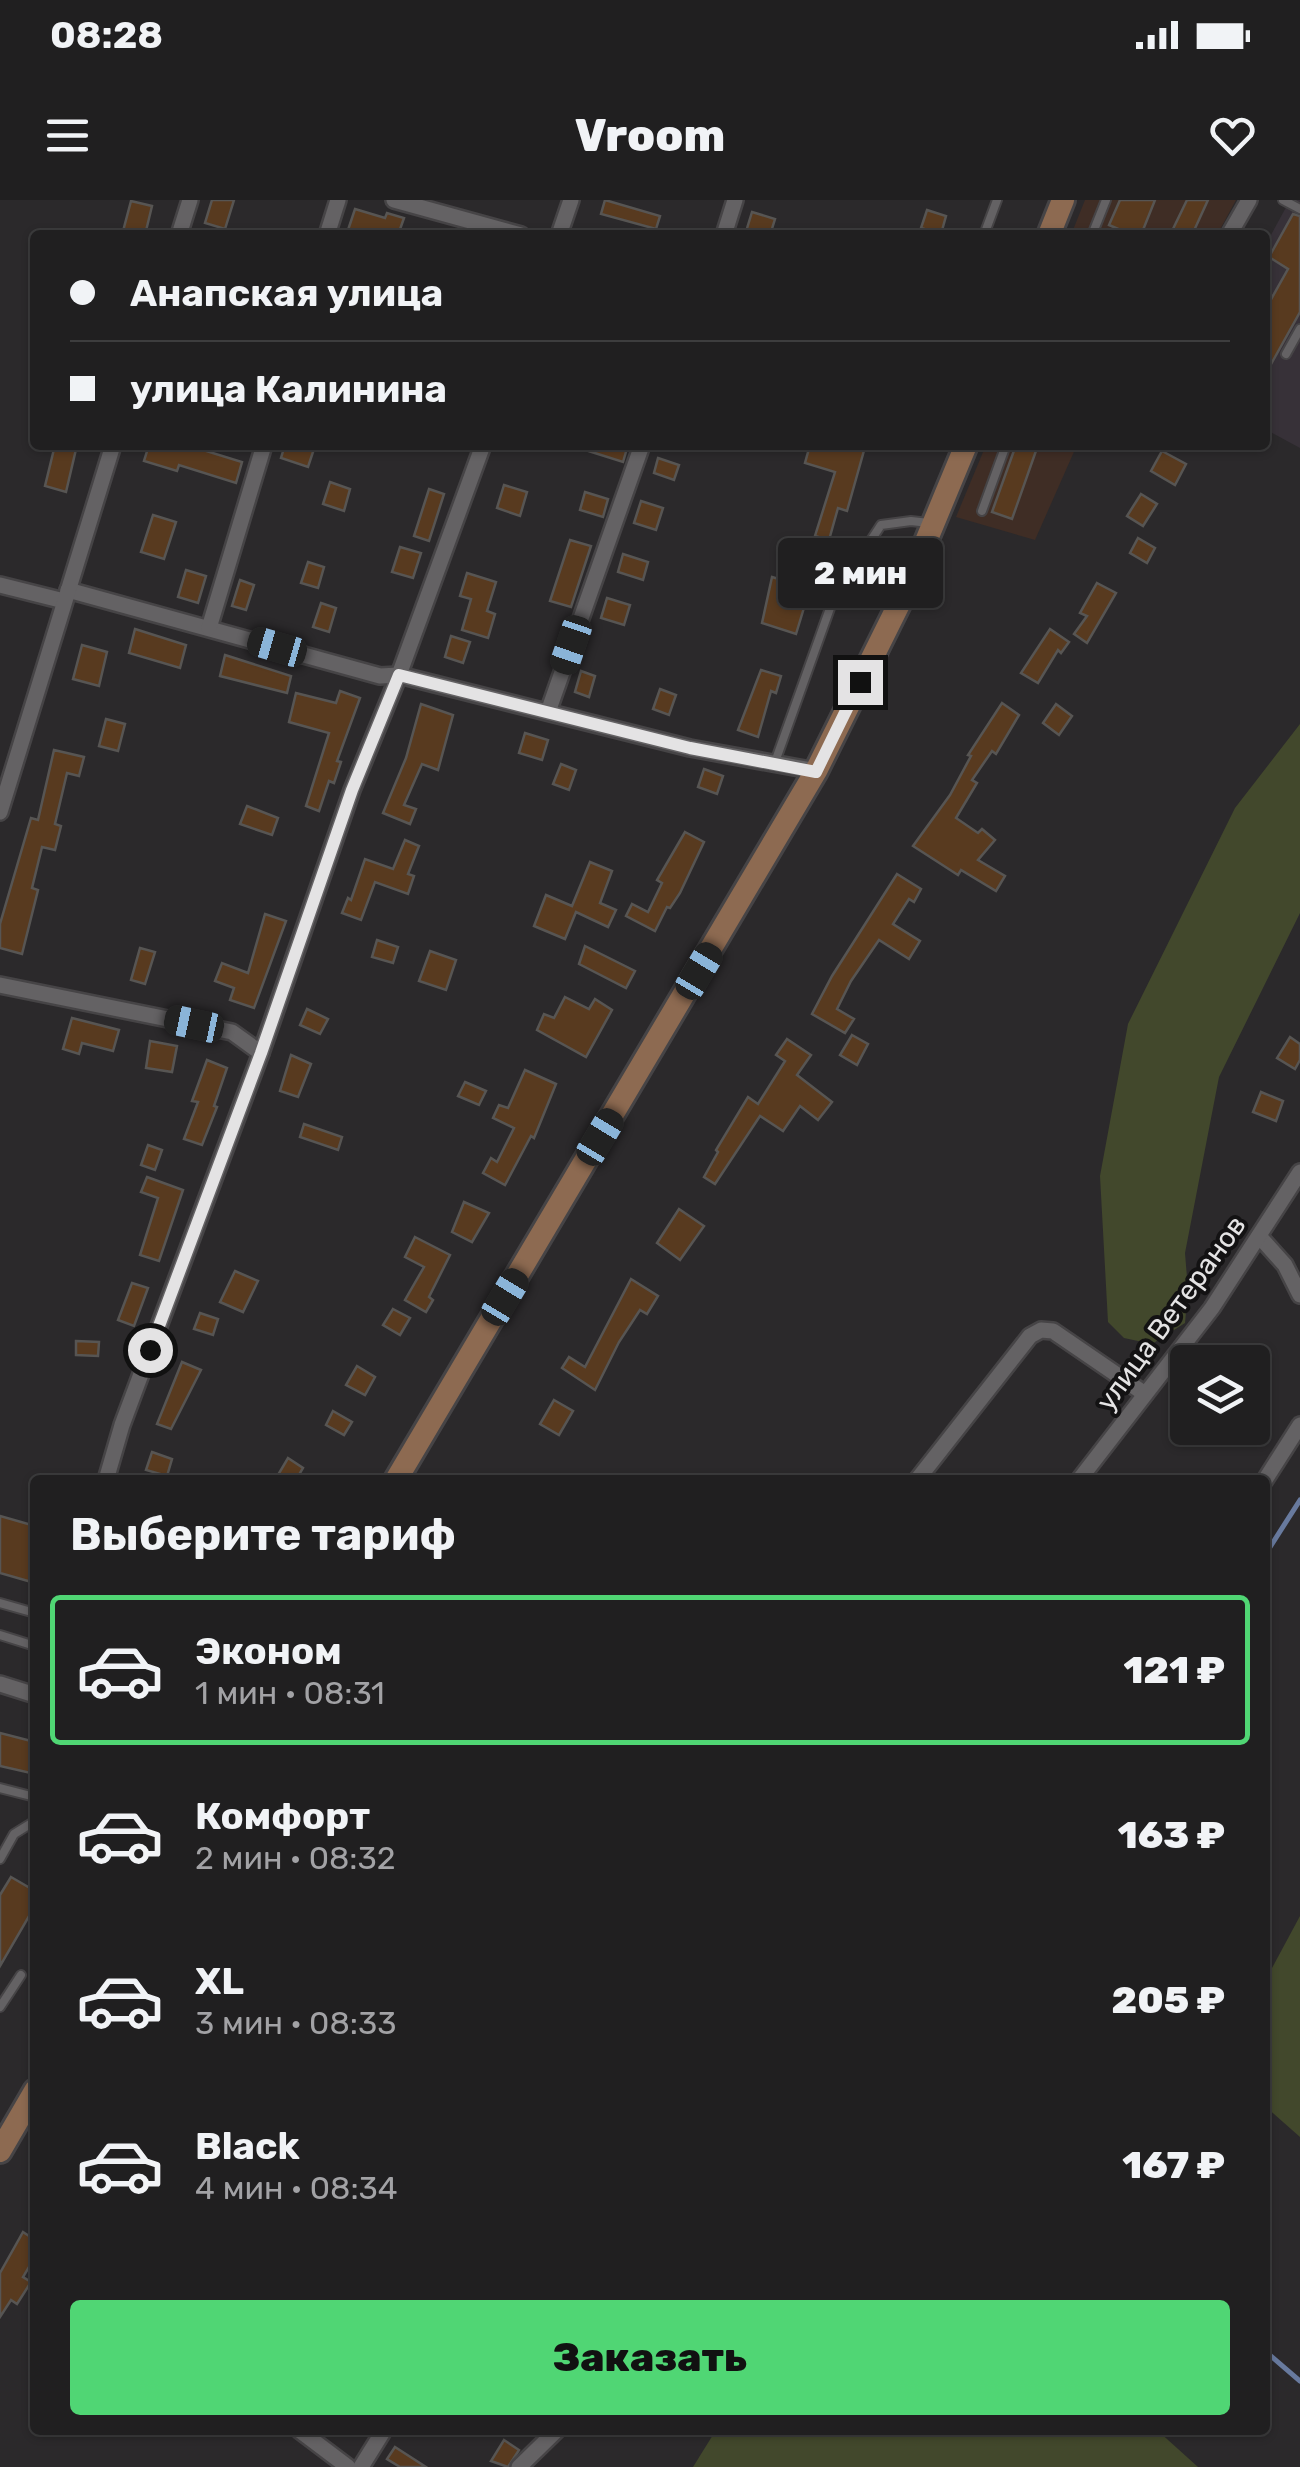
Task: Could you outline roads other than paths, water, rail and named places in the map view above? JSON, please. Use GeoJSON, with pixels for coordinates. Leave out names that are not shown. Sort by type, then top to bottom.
{"type":"FeatureCollection","features":[{"type":"Feature","properties":{"kind":"main road"},"geometry":{"type":"LineString","coordinates":[[1051,230],[1063,200]]}},
{"type":"Feature","properties":{"kind":"main road"},"geometry":{"type":"LineString","coordinates":[[399,1475],[816,772],[906,592],[964,450]]}},
{"type":"Feature","properties":{"kind":"main road"},"geometry":{"type":"LineString","coordinates":[[0,2151],[30,2100]]}},
{"type":"Feature","properties":{"kind":"street"},"geometry":{"type":"LineString","coordinates":[[181,230],[190,200]]}},
{"type":"Feature","properties":{"kind":"street"},"geometry":{"type":"LineString","coordinates":[[329,230],[338,200]]}},
{"type":"Feature","properties":{"kind":"street"},"geometry":{"type":"LineString","coordinates":[[394,200],[503,230]]}},
{"type":"Feature","properties":{"kind":"street"},"geometry":{"type":"LineString","coordinates":[[562,230],[571,200]]}},
{"type":"Feature","properties":{"kind":"street"},"geometry":{"type":"LineString","coordinates":[[726,230],[736,200]]}},
{"type":"Feature","properties":{"kind":"street"},"geometry":{"type":"LineString","coordinates":[[1232,230],[1249,200]]}},
{"type":"Feature","properties":{"kind":"street"},"geometry":{"type":"LineString","coordinates":[[0,812],[111,450]]}},
{"type":"Feature","properties":{"kind":"street"},"geometry":{"type":"LineString","coordinates":[[208,628],[262,450]]}},
{"type":"Feature","properties":{"kind":"street"},"geometry":{"type":"LineString","coordinates":[[107,1475],[122,1425],[261,1053],[352,790],[399,675],[481,450]]}},
{"type":"Feature","properties":{"kind":"street"},"geometry":{"type":"LineString","coordinates":[[548,712],[640,450]]}},
{"type":"Feature","properties":{"kind":"street"},"geometry":{"type":"LineString","coordinates":[[0,585],[66,595],[208,628],[380,676],[399,675],[690,748],[816,772]]}},
{"type":"Feature","properties":{"kind":"street"},"geometry":{"type":"LineString","coordinates":[[0,985],[232,1032],[261,1053]]}},
{"type":"Feature","properties":{"kind":"street","name":"улица Ветеранов"},"geometry":{"type":"LineString","coordinates":[[1082,1475],[1212,1308],[1300,1172]]}},
{"type":"Feature","properties":{"kind":"street"},"geometry":{"type":"LineString","coordinates":[[1259,1236],[1285,1265],[1300,1295]]}},
{"type":"Feature","properties":{"kind":"street"},"geometry":{"type":"LineString","coordinates":[[921,1475],[1030,1336],[1041,1330],[1054,1331],[1146,1394]]}},
{"type":"Feature","properties":{"kind":"street"},"geometry":{"type":"LineString","coordinates":[[1268,1475],[1300,1425]]}},
{"type":"Feature","properties":{"kind":"street"},"geometry":{"type":"LineString","coordinates":[[0,1684],[30,1693]]}},
{"type":"Feature","properties":{"kind":"street"},"geometry":{"type":"LineString","coordinates":[[306,2435],[348,2467]]}},
{"type":"Feature","properties":{"kind":"street"},"geometry":{"type":"LineString","coordinates":[[361,2467],[381,2435]]}},
{"type":"Feature","properties":{"kind":"street"},"geometry":{"type":"LineString","coordinates":[[520,2467],[552,2435]]}},
{"type":"Feature","properties":{"kind":"lane"},"geometry":{"type":"LineString","coordinates":[[986,230],[997,200]]}},
{"type":"Feature","properties":{"kind":"lane"},"geometry":{"type":"LineString","coordinates":[[1094,230],[1106,200]]}},
{"type":"Feature","properties":{"kind":"lane"},"geometry":{"type":"LineString","coordinates":[[1284,200],[1300,208]]}},
{"type":"Feature","properties":{"kind":"lane"},"geometry":{"type":"LineString","coordinates":[[1286,354],[1300,328]]}},
{"type":"Feature","properties":{"kind":"lane"},"geometry":{"type":"LineString","coordinates":[[982,511],[1004,450]]}},
{"type":"Feature","properties":{"kind":"lane"},"geometry":{"type":"LineString","coordinates":[[775,762],[834,596],[882,524],[911,520],[934,523]]}},
{"type":"Feature","properties":{"kind":"lane"},"geometry":{"type":"LineString","coordinates":[[0,1603],[30,1612]]}},
{"type":"Feature","properties":{"kind":"lane"},"geometry":{"type":"LineString","coordinates":[[0,1635],[30,1644]]}},
{"type":"Feature","properties":{"kind":"lane"},"geometry":{"type":"LineString","coordinates":[[0,1788],[30,1795]]}},
{"type":"Feature","properties":{"kind":"lane"},"geometry":{"type":"LineString","coordinates":[[0,1860],[14,1834],[30,1824]]}},
{"type":"Feature","properties":{"kind":"lane"},"geometry":{"type":"LineString","coordinates":[[0,2007],[21,1974]]}},
{"type":"Feature","properties":{"kind":"waterway"},"geometry":{"type":"LineString","coordinates":[[1270,1547],[1300,1500]]}},
{"type":"Feature","properties":{"kind":"waterway"},"geometry":{"type":"LineString","coordinates":[[1270,2355],[1300,2381]]}}]}
